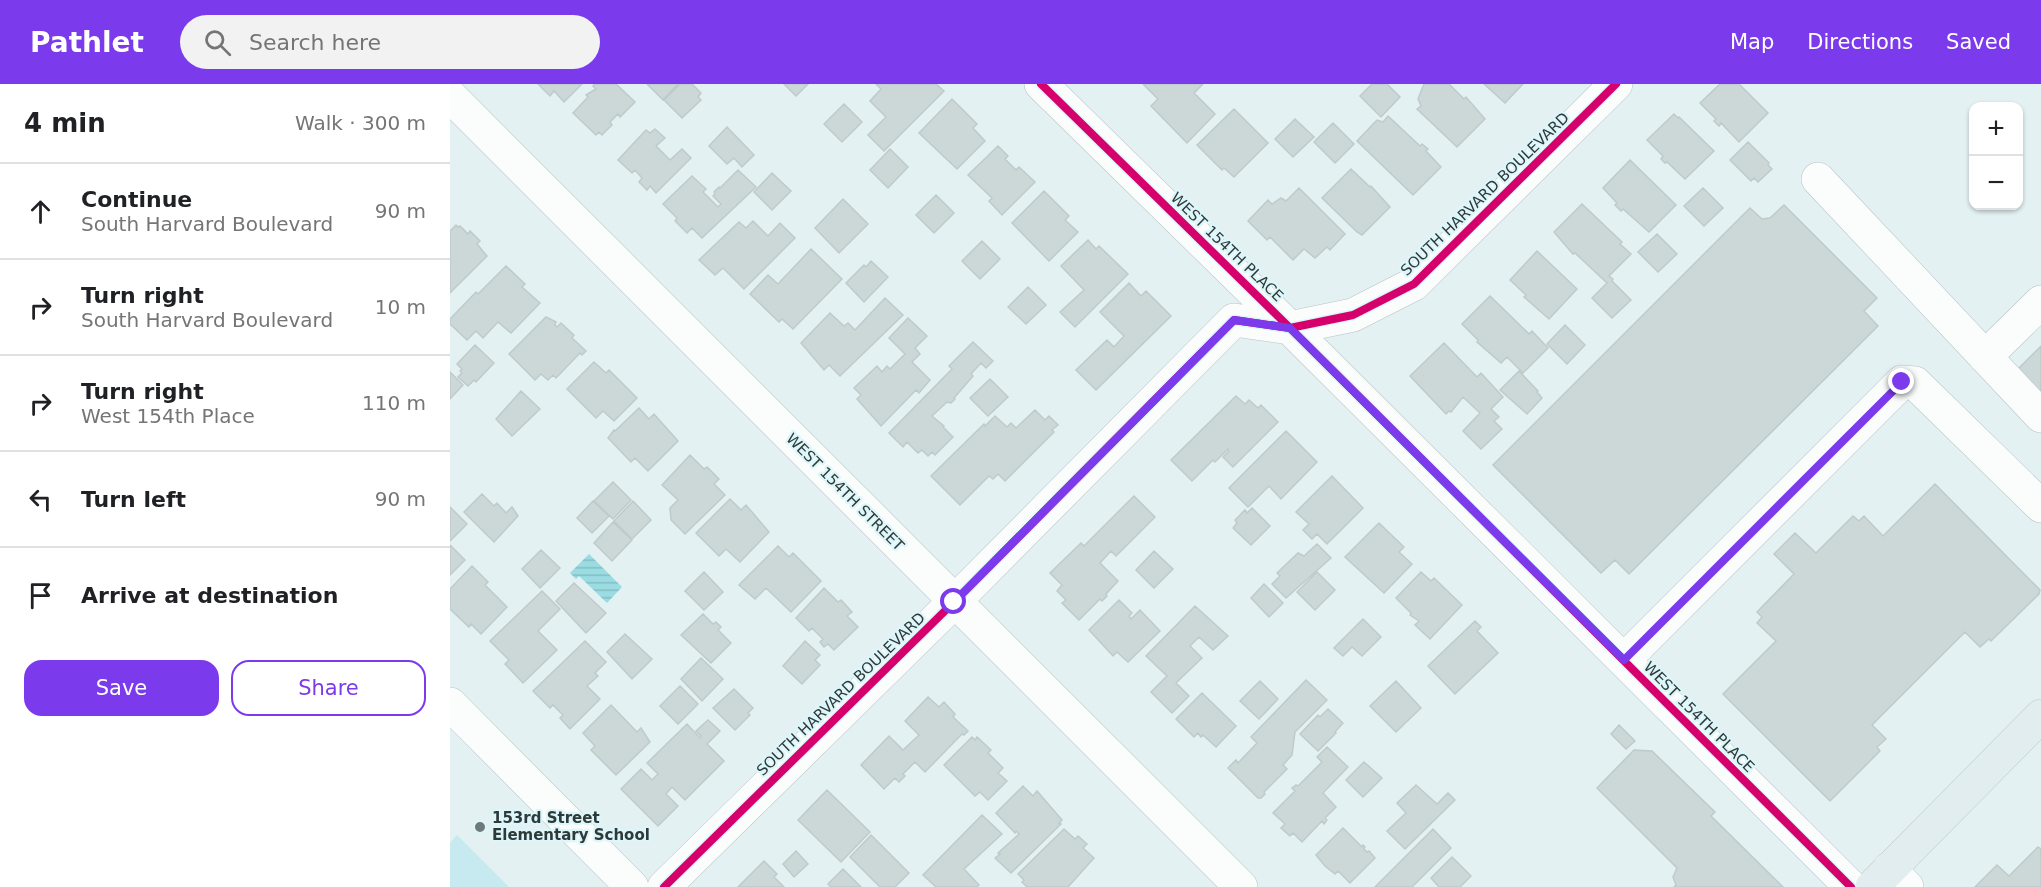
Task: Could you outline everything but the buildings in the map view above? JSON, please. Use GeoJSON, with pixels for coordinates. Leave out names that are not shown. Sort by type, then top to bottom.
{"type":"FeatureCollection","features":[{"type":"Feature","properties":{"kind":"main road"},"geometry":{"type":"LineString","coordinates":[[1889,881],[2041,716]]}},
{"type":"Feature","properties":{"kind":"street","name":"WEST 154TH PLACE"},"geometry":{"type":"LineString","coordinates":[[1041,84],[1290,328],[1851,887]]}},
{"type":"Feature","properties":{"kind":"street","name":"SOUTH HARVARD BOULEVARD"},"geometry":{"type":"LineString","coordinates":[[664,887],[954,602],[1234,320],[1290,328],[1353,315],[1414,284],[1616,84]]}},
{"type":"Feature","properties":{"kind":"street","name":"WEST 154TH STREET"},"geometry":{"type":"LineString","coordinates":[[450,96],[1241,887]]}},
{"type":"Feature","properties":{"kind":"street"},"geometry":{"type":"LineString","coordinates":[[1818,179],[2041,416]]}},
{"type":"Feature","properties":{"kind":"street"},"geometry":{"type":"LineString","coordinates":[[1985,357],[2041,302]]}},
{"type":"Feature","properties":{"kind":"street"},"geometry":{"type":"LineString","coordinates":[[1624,660],[1902,382],[1916,383],[2041,506]]}},
{"type":"Feature","properties":{"kind":"street"},"geometry":{"type":"LineString","coordinates":[[450,704],[632,887]]}},
{"type":"Feature","properties":{"kind":"shaded area"},"geometry":{"type":"Polygon","coordinates":[[[457,835],[509,887],[450,887],[450,843],[457,835]]]}},
{"type":"Feature","properties":{"kind":"water"},"geometry":{"type":"Polygon","coordinates":[[[589,554],[622,587],[607,603],[579,576],[576,579],[570,573],[589,554]]]}},
{"type":"Feature","properties":{"kind":"cycle path"},"geometry":{"type":"LineString","coordinates":[[1041,84],[1290,328],[1851,887]]}},
{"type":"Feature","properties":{"kind":"cycle path"},"geometry":{"type":"LineString","coordinates":[[664,887],[954,602],[1234,320],[1290,328],[1353,315],[1414,284],[1616,84]]}},
{"type":"Feature","properties":{"kind":"place","name":"153rd Street Elementary School"},"geometry":{"type":"Point","coordinates":[480,827]}},
{"type":"Feature","properties":{"kind":"route"},"geometry":{"type":"LineString","coordinates":[[954,602],[1234,320],[1290,328],[1624,660],[1902,382]]}}]}
